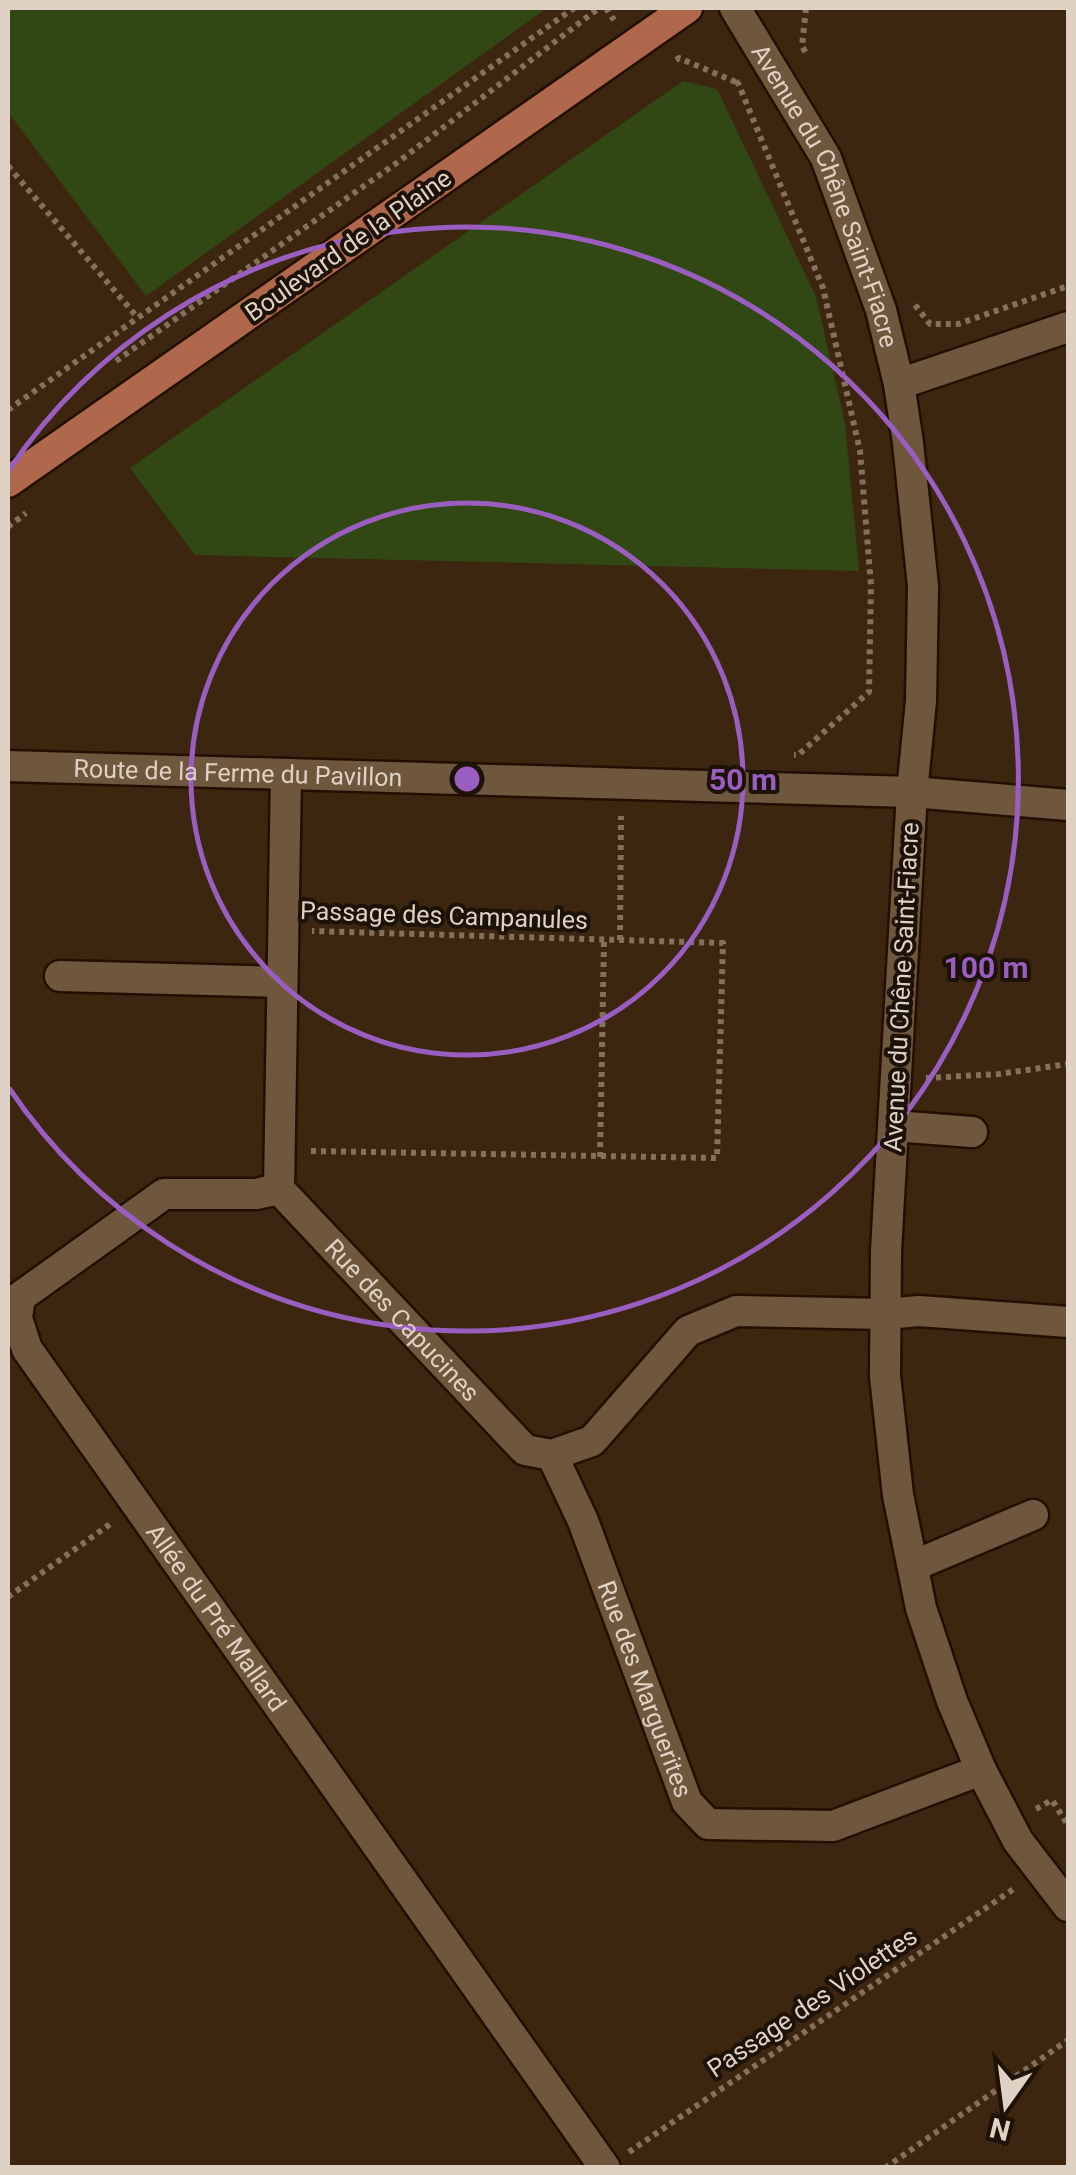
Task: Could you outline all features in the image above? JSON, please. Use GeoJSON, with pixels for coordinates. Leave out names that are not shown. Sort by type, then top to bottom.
{"type":"FeatureCollection","features":[{"type":"Feature","properties":{"kind":"main road","name":"Boulevard de la Plaine"},"geometry":{"type":"LineString","coordinates":[[8,482],[687,8]]}},
{"type":"Feature","properties":{"kind":"street","name":"Avenue du Chêne Saint-Fiacre"},"geometry":{"type":"LineString","coordinates":[[735,8],[826,158],[881,310],[900,384],[923,586],[921,701],[912,792],[886,1250],[887,1396],[898,1495],[921,1608],[952,1701],[981,1770],[1018,1841],[1068,1906]]}},
{"type":"Feature","properties":{"kind":"street"},"geometry":{"type":"LineString","coordinates":[[900,384],[1068,327]]}},
{"type":"Feature","properties":{"kind":"street","name":"Route de la Ferme du Pavillon"},"geometry":{"type":"LineString","coordinates":[[8,766],[912,792],[1068,806]]}},
{"type":"Feature","properties":{"kind":"street"},"geometry":{"type":"LineString","coordinates":[[279,1189],[286,774]]}},
{"type":"Feature","properties":{"kind":"street"},"geometry":{"type":"LineString","coordinates":[[60,976],[282,982]]}},
{"type":"Feature","properties":{"kind":"street"},"geometry":{"type":"LineString","coordinates":[[894,1126],[972,1132]]}},
{"type":"Feature","properties":{"kind":"street","name":"Rue des Capucines"},"geometry":{"type":"LineString","coordinates":[[279,1189],[524,1450],[552,1456]]}},
{"type":"Feature","properties":{"kind":"street","name":"Allée du Pré Mallard"},"geometry":{"type":"LineString","coordinates":[[279,1189],[256,1194],[164,1194],[20,1297],[18,1318],[27,1349],[614,2162]]}},
{"type":"Feature","properties":{"kind":"street"},"geometry":{"type":"LineString","coordinates":[[552,1456],[592,1441],[688,1331],[736,1311],[919,1312],[1068,1322]]}},
{"type":"Feature","properties":{"kind":"street","name":"Rue des Marguerites"},"geometry":{"type":"LineString","coordinates":[[552,1456],[582,1521],[687,1802],[708,1824],[833,1826],[981,1770]]}},
{"type":"Feature","properties":{"kind":"street"},"geometry":{"type":"LineString","coordinates":[[913,1566],[1033,1515]]}},
{"type":"Feature","properties":{"kind":"path"},"geometry":{"type":"LineString","coordinates":[[8,410],[574,8]]}},
{"type":"Feature","properties":{"kind":"path"},"geometry":{"type":"LineString","coordinates":[[105,369],[398,162],[599,8]]}},
{"type":"Feature","properties":{"kind":"path"},"geometry":{"type":"LineString","coordinates":[[806,8],[802,46],[811,64]]}},
{"type":"Feature","properties":{"kind":"path"},"geometry":{"type":"LineString","coordinates":[[779,754],[798,754],[869,692],[871,585],[860,451],[822,288],[738,83],[802,46]]}},
{"type":"Feature","properties":{"kind":"path"},"geometry":{"type":"LineString","coordinates":[[8,166],[138,318]]}},
{"type":"Feature","properties":{"kind":"path"},"geometry":{"type":"LineString","coordinates":[[913,303],[930,324],[958,324],[1068,286]]}},
{"type":"Feature","properties":{"kind":"path","name":"Passage des Campanules"},"geometry":{"type":"LineString","coordinates":[[620,940],[621,784]]}},
{"type":"Feature","properties":{"kind":"path","name":"Passage des Campanules"},"geometry":{"type":"LineString","coordinates":[[280,1151],[717,1158],[723,943],[283,931]]}},
{"type":"Feature","properties":{"kind":"path","name":"Passage des Campanules"},"geometry":{"type":"LineString","coordinates":[[600,1156],[604,940]]}},
{"type":"Feature","properties":{"kind":"path"},"geometry":{"type":"LineString","coordinates":[[897,1079],[999,1074],[1068,1064]]}},
{"type":"Feature","properties":{"kind":"path"},"geometry":{"type":"LineString","coordinates":[[8,1597],[138,1504]]}},
{"type":"Feature","properties":{"kind":"path","name":"Passage des Violettes"},"geometry":{"type":"LineString","coordinates":[[614,2162],[1040,1870]]}},
{"type":"Feature","properties":{"kind":"path"},"geometry":{"type":"LineString","coordinates":[[885,2168],[1068,2040]]}},
{"type":"Feature","properties":{"kind":"green space"},"geometry":{"type":"Polygon","coordinates":[[[8,8],[547,8],[146,296],[8,112],[8,8]]]}},
{"type":"Feature","properties":{"kind":"green space"},"geometry":{"type":"Polygon","coordinates":[[[683,81],[717,89],[816,297],[845,423],[859,571],[195,555],[130,468],[683,81]]]}}]}
